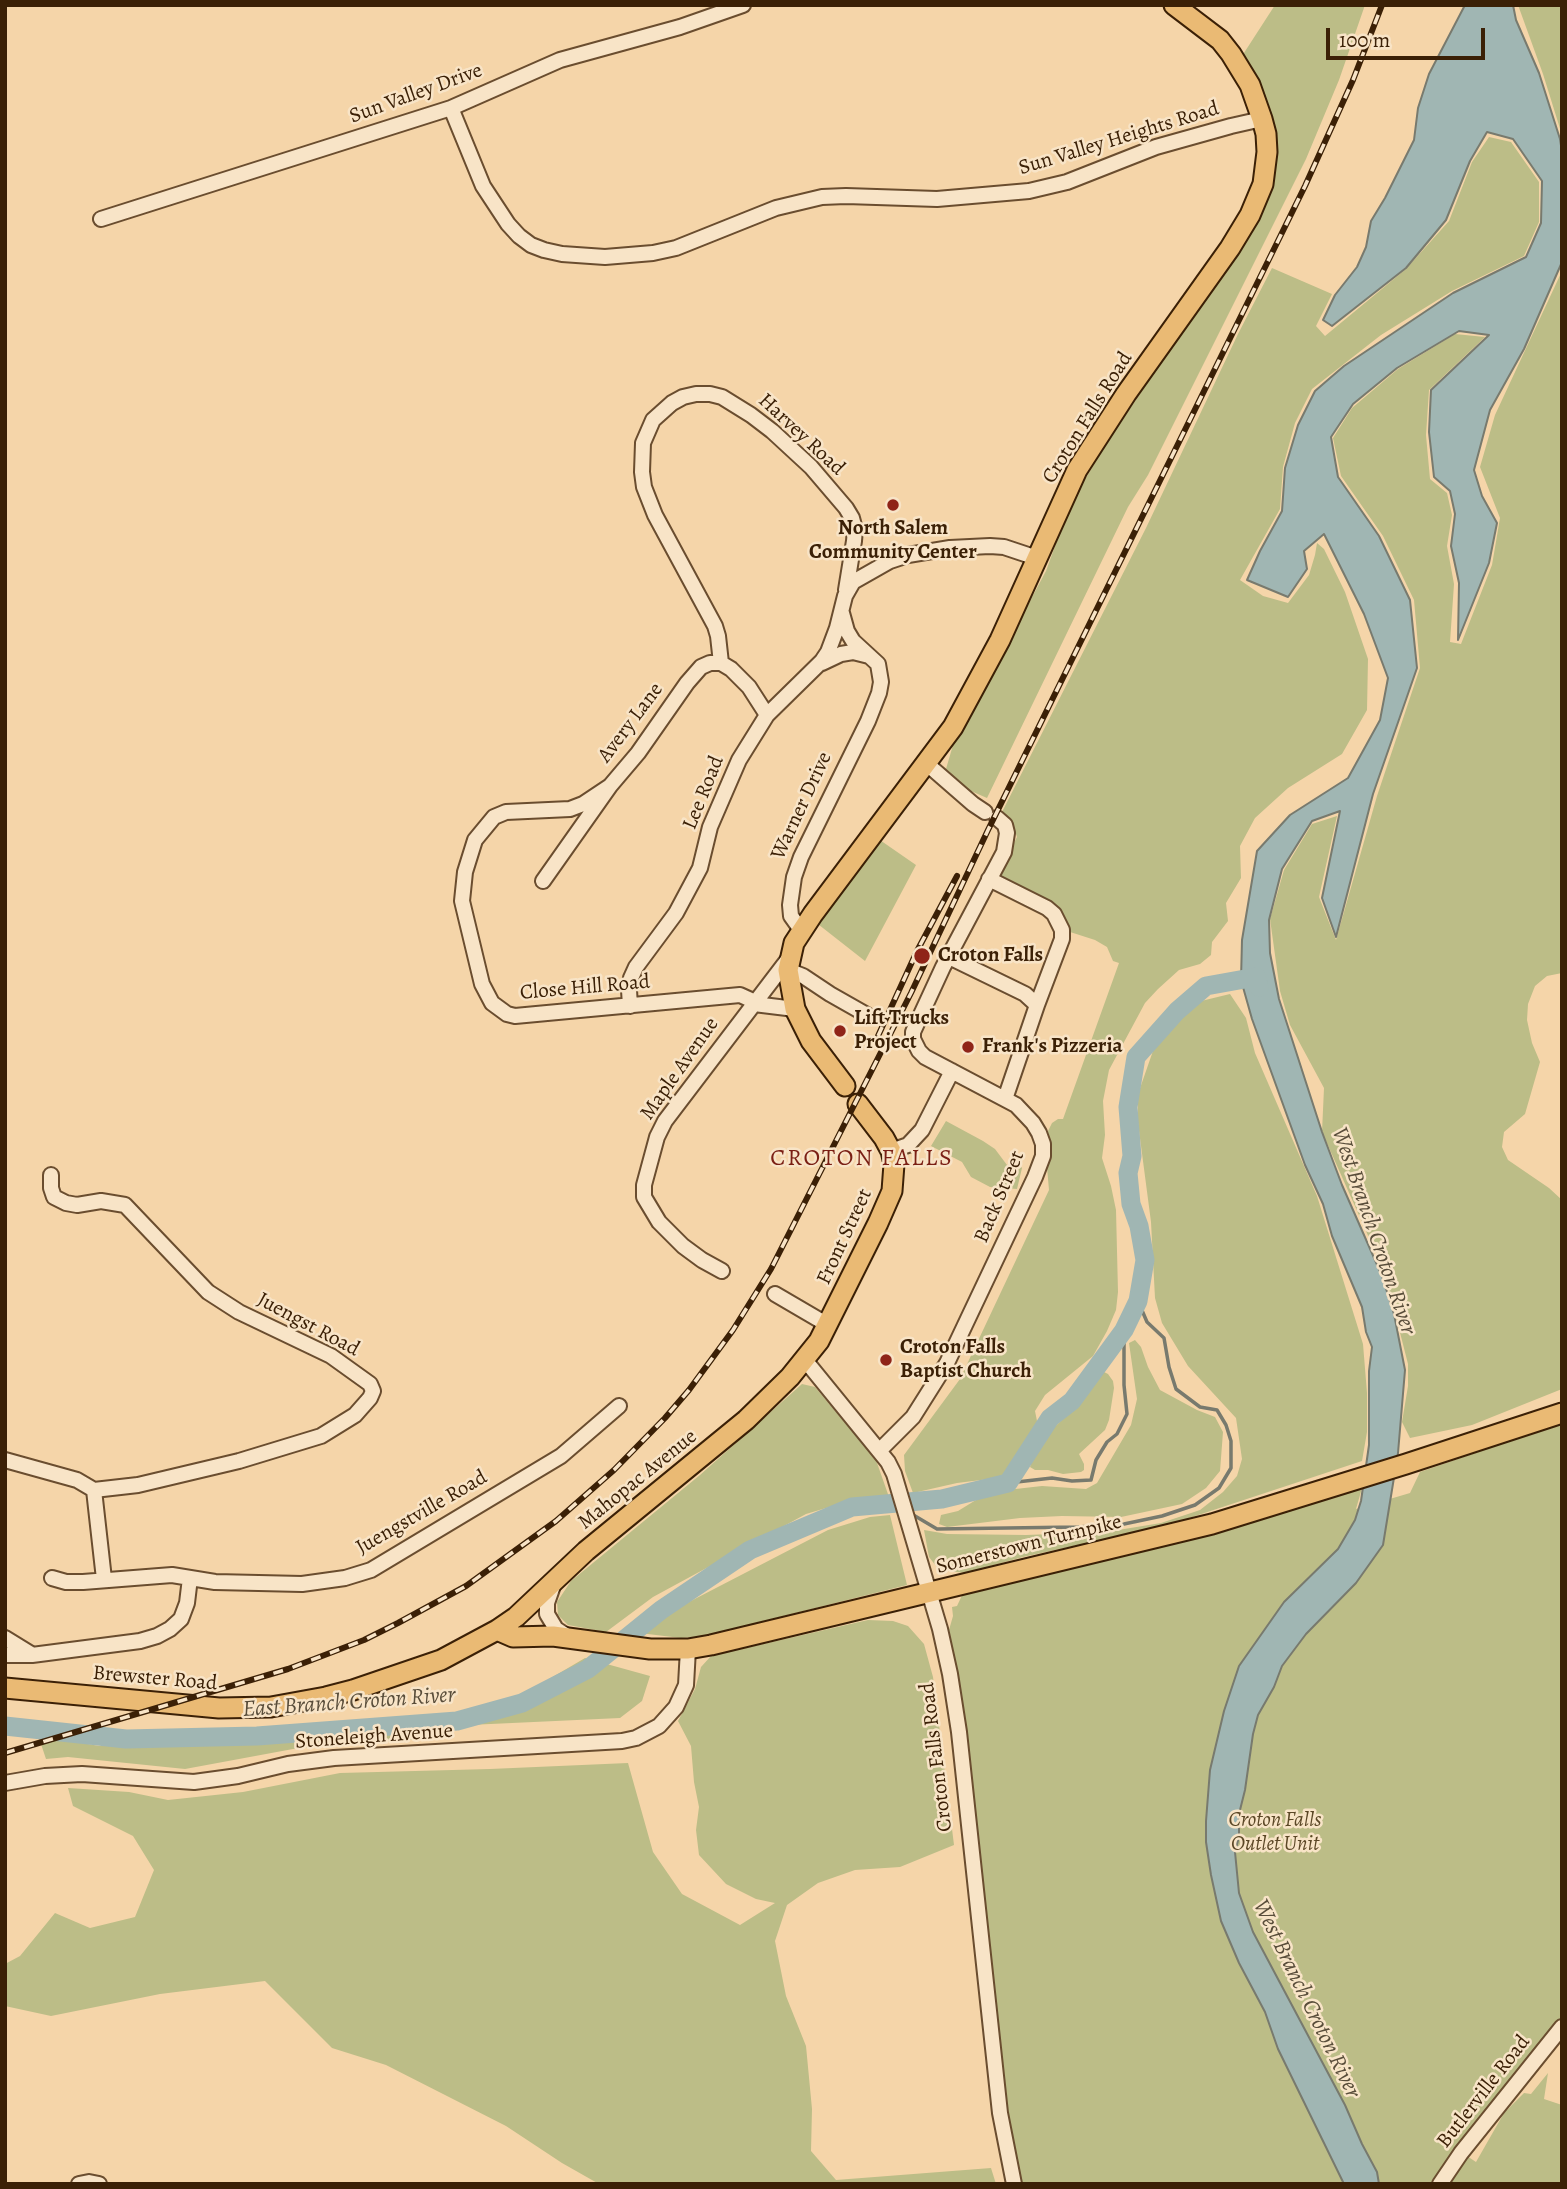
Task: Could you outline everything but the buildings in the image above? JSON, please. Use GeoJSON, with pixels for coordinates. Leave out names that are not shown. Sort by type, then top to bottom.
{"type":"FeatureCollection","features":[{"type":"Feature","properties":{"kind":"main road","name":"Croton Falls Road"},"geometry":{"type":"LineString","coordinates":[[801,930],[953,727],[985,672],[1064,496],[1092,446],[1230,248],[1250,215],[1263,184],[1267,152],[1262,119],[1250,85],[1231,54],[1207,28],[1174,5]]}},
{"type":"Feature","properties":{"kind":"main road"},"geometry":{"type":"LineString","coordinates":[[801,930],[789,963],[795,1009],[811,1041],[845,1087]]}},
{"type":"Feature","properties":{"kind":"main road"},"geometry":{"type":"LineString","coordinates":[[858,1104],[891,1151]]}},
{"type":"Feature","properties":{"kind":"main road","name":"Front Street"},"geometry":{"type":"LineString","coordinates":[[805,1360],[828,1325],[892,1191],[894,1164],[891,1151]]}},
{"type":"Feature","properties":{"kind":"main road","name":"Mahopac Avenue"},"geometry":{"type":"LineString","coordinates":[[497,1630],[516,1617],[603,1538],[746,1420],[805,1360]]}},
{"type":"Feature","properties":{"kind":"main road","name":"Somerstown Turnpike"},"geometry":{"type":"LineString","coordinates":[[497,1630],[513,1637],[579,1639],[668,1650],[734,1641],[1186,1531],[1562,1413]]}},
{"type":"Feature","properties":{"kind":"main road","name":"Brewster Road"},"geometry":{"type":"LineString","coordinates":[[5,1688],[219,1708],[271,1707],[327,1698],[380,1681],[441,1660],[497,1630]]}},
{"type":"Feature","properties":{"kind":"street","name":"Sun Valley Drive"},"geometry":{"type":"LineString","coordinates":[[101,219],[451,108],[561,60],[680,27],[743,5]]}},
{"type":"Feature","properties":{"kind":"street","name":"Sun Valley Heights Road"},"geometry":{"type":"LineString","coordinates":[[451,108],[483,186],[519,236],[544,250],[604,257],[653,253],[676,248],[775,208],[822,197],[937,199],[1029,191],[1067,181],[1156,147],[1262,119]]}},
{"type":"Feature","properties":{"kind":"street","name":"Harvey Road"},"geometry":{"type":"LineString","coordinates":[[721,663],[718,636],[712,618],[655,515],[644,487],[643,443],[653,420],[662,410],[683,397],[710,394],[733,403],[772,430],[830,488],[846,508],[855,529],[843,602]]}},
{"type":"Feature","properties":{"kind":"street"},"geometry":{"type":"LineString","coordinates":[[872,657],[853,641],[847,631],[843,602],[853,582],[875,568],[890,561],[929,551],[990,546],[1004,547],[1037,558]]}},
{"type":"Feature","properties":{"kind":"street","name":"Lee Road"},"geometry":{"type":"LineString","coordinates":[[630,1006],[629,990],[636,967],[676,913],[694,881],[705,855],[710,827],[732,775],[767,715],[828,652],[843,602]]}},
{"type":"Feature","properties":{"kind":"street"},"geometry":{"type":"LineString","coordinates":[[815,668],[841,654],[853,652],[872,657]]}},
{"type":"Feature","properties":{"kind":"street","name":"Warner Drive"},"geometry":{"type":"LineString","coordinates":[[801,930],[791,916],[794,877],[809,838],[875,704],[880,673],[878,664],[872,657]]}},
{"type":"Feature","properties":{"kind":"street","name":"Avery Lane"},"geometry":{"type":"LineString","coordinates":[[543,881],[694,674],[710,663],[721,663]]}},
{"type":"Feature","properties":{"kind":"street"},"geometry":{"type":"LineString","coordinates":[[721,663],[740,677],[767,715]]}},
{"type":"Feature","properties":{"kind":"street"},"geometry":{"type":"LineString","coordinates":[[891,1151],[916,1139],[942,1098],[952,1071],[919,1051],[913,1039],[913,1032],[1007,843],[1005,825],[973,804],[927,764]]}},
{"type":"Feature","properties":{"kind":"street","name":"Close Hill Road"},"geometry":{"type":"LineString","coordinates":[[610,786],[583,804],[570,809],[506,812],[494,817],[479,834],[469,855],[463,901],[486,995],[499,1010],[516,1016],[740,995],[754,1004],[795,1009]]}},
{"type":"Feature","properties":{"kind":"street"},"geometry":{"type":"LineString","coordinates":[[989,879],[1047,908],[1060,923],[1062,938],[1005,1099]]}},
{"type":"Feature","properties":{"kind":"street"},"geometry":{"type":"LineString","coordinates":[[949,957],[1026,995],[1037,1005]]}},
{"type":"Feature","properties":{"kind":"street"},"geometry":{"type":"LineString","coordinates":[[789,963],[830,994],[867,1014]]}},
{"type":"Feature","properties":{"kind":"street","name":"Maple Avenue"},"geometry":{"type":"LineString","coordinates":[[722,1271],[683,1246],[659,1222],[645,1197],[644,1185],[657,1137],[665,1121],[754,1004],[789,963]]}},
{"type":"Feature","properties":{"kind":"street","name":"Back Street"},"geometry":{"type":"LineString","coordinates":[[880,1450],[913,1417],[942,1374],[1040,1165],[1043,1144],[1039,1133],[1025,1114],[1005,1099],[952,1071]]}},
{"type":"Feature","properties":{"kind":"street","name":"Juengst Road"},"geometry":{"type":"LineString","coordinates":[[51,1175],[54,1197],[77,1205],[101,1201],[125,1205],[208,1292],[239,1312],[331,1356],[370,1384],[373,1391],[355,1415],[321,1436],[239,1461],[138,1485],[93,1490]]}},
{"type":"Feature","properties":{"kind":"street"},"geometry":{"type":"LineString","coordinates":[[775,1294],[828,1325]]}},
{"type":"Feature","properties":{"kind":"street","name":"Croton Falls Road"},"geometry":{"type":"LineString","coordinates":[[805,1360],[880,1450],[894,1474],[946,1653],[959,1732],[1000,2112],[1014,2184]]}},
{"type":"Feature","properties":{"kind":"street","name":"Juengstville Road"},"geometry":{"type":"LineString","coordinates":[[52,1578],[66,1582],[172,1574],[215,1582],[302,1584],[345,1578],[371,1570],[561,1456],[619,1406]]}},
{"type":"Feature","properties":{"kind":"street"},"geometry":{"type":"LineString","coordinates":[[5,1460],[77,1480],[93,1490],[104,1579]]}},
{"type":"Feature","properties":{"kind":"street"},"geometry":{"type":"LineString","coordinates":[[5,1655],[33,1655],[140,1641],[157,1636],[181,1619],[187,1603],[190,1578]]}},
{"type":"Feature","properties":{"kind":"street"},"geometry":{"type":"LineString","coordinates":[[554,1582],[547,1603],[547,1614],[556,1629],[579,1639]]}},
{"type":"Feature","properties":{"kind":"street"},"geometry":{"type":"LineString","coordinates":[[5,1638],[33,1655]]}},
{"type":"Feature","properties":{"kind":"street","name":"Stoneleigh Avenue"},"geometry":{"type":"LineString","coordinates":[[6,1782],[82,1774],[194,1782],[334,1758],[622,1741],[636,1738],[659,1726],[676,1707],[686,1685],[688,1649]]}},
{"type":"Feature","properties":{"kind":"street","name":"Butlerville Road"},"geometry":{"type":"LineString","coordinates":[[1440,2184],[1461,2153],[1562,2027]]}},
{"type":"Feature","properties":{"kind":"street"},"geometry":{"type":"LineString","coordinates":[[79,2184],[99,2184]]}},
{"type":"Feature","properties":{"kind":"green space"},"geometry":{"type":"Polygon","coordinates":[[[1275,5],[1365,5],[1339,80],[1306,159],[1148,475],[1128,507],[987,798],[971,791],[946,769],[953,745],[1046,571],[1071,502],[1112,435],[1182,332],[1275,162],[1242,56],[1275,5]]]}},
{"type":"Feature","properties":{"kind":"green space"},"geometry":{"type":"Polygon","coordinates":[[[1518,5],[1562,5],[1562,135],[1543,74],[1518,5]]]}},
{"type":"Feature","properties":{"kind":"green space"},"geometry":{"type":"Polygon","coordinates":[[[1489,137],[1511,142],[1539,182],[1539,222],[1524,256],[1452,291],[1381,335],[1312,389],[1295,423],[1283,467],[1280,509],[1240,580],[1263,596],[1288,603],[1309,575],[1317,543],[1324,549],[1345,592],[1368,659],[1367,710],[1342,754],[1288,788],[1255,818],[1240,846],[1241,878],[1226,903],[1228,921],[1212,942],[1211,955],[1200,964],[1179,970],[1145,1003],[1109,1070],[1103,1101],[1105,1135],[1102,1158],[1116,1210],[1116,1310],[1093,1356],[1045,1395],[1035,1411],[1038,1426],[1005,1477],[957,1483],[913,1493],[905,1471],[904,1455],[960,1379],[1049,1190],[1047,1133],[1052,1123],[1063,1119],[1119,963],[1113,961],[1107,947],[1067,931],[1066,921],[1058,912],[997,876],[1017,837],[1014,828],[1001,814],[1146,528],[1272,268],[1332,294],[1316,326],[1325,336],[1406,269],[1449,221],[1472,162],[1489,137]]]}},
{"type":"Feature","properties":{"kind":"green space"},"geometry":{"type":"Polygon","coordinates":[[[1562,271],[1562,973],[1547,976],[1535,986],[1528,1004],[1527,1020],[1540,1062],[1525,1114],[1504,1132],[1502,1147],[1508,1160],[1562,1200],[1562,1389],[1472,1425],[1410,1438],[1402,1422],[1408,1386],[1408,1364],[1390,1293],[1378,1258],[1322,1132],[1324,1088],[1290,1025],[1280,991],[1270,919],[1284,870],[1312,824],[1337,816],[1319,897],[1336,940],[1377,796],[1420,668],[1414,600],[1383,536],[1341,476],[1333,438],[1352,408],[1398,369],[1455,334],[1485,337],[1429,390],[1426,435],[1430,479],[1447,493],[1452,515],[1447,546],[1454,584],[1450,642],[1461,644],[1492,565],[1500,518],[1480,467],[1495,415],[1562,271]]]}},
{"type":"Feature","properties":{"kind":"green space"},"geometry":{"type":"Polygon","coordinates":[[[877,838],[916,865],[865,961],[814,921],[877,838]]]}},
{"type":"Feature","properties":{"kind":"green space"},"geometry":{"type":"Polygon","coordinates":[[[1230,994],[1246,1018],[1255,1053],[1317,1196],[1363,1344],[1367,1432],[1362,1461],[1165,1526],[1023,1557],[965,1573],[942,1570],[929,1557],[924,1530],[947,1534],[1026,1535],[1106,1532],[1161,1523],[1200,1510],[1223,1492],[1237,1476],[1242,1459],[1236,1418],[1188,1366],[1162,1323],[1155,1298],[1151,1222],[1138,1123],[1138,1094],[1154,1048],[1176,1020],[1197,1002],[1230,994]]]}},
{"type":"Feature","properties":{"kind":"green space"},"geometry":{"type":"Polygon","coordinates":[[[946,1121],[995,1149],[1007,1165],[1018,1163],[1022,1168],[1017,1189],[990,1187],[971,1177],[962,1162],[931,1146],[946,1121]]]}},
{"type":"Feature","properties":{"kind":"green space"},"geometry":{"type":"Polygon","coordinates":[[[1135,1340],[1141,1347],[1160,1390],[1215,1417],[1223,1432],[1220,1471],[1206,1488],[1182,1504],[1121,1517],[1020,1518],[947,1527],[939,1524],[941,1515],[958,1511],[989,1492],[1042,1486],[1086,1489],[1097,1483],[1131,1425],[1137,1399],[1129,1343],[1135,1340]]]}},
{"type":"Feature","properties":{"kind":"green space"},"geometry":{"type":"Polygon","coordinates":[[[1104,1372],[1113,1381],[1114,1388],[1109,1420],[1105,1430],[1079,1454],[1084,1470],[1063,1474],[1030,1467],[1036,1450],[1048,1433],[1079,1404],[1104,1372]]]}},
{"type":"Feature","properties":{"kind":"green space"},"geometry":{"type":"Polygon","coordinates":[[[802,1384],[815,1387],[876,1460],[889,1497],[863,1497],[806,1514],[653,1597],[606,1632],[568,1625],[558,1615],[557,1602],[571,1581],[700,1475],[802,1384]]]}},
{"type":"Feature","properties":{"kind":"green space","name":"Croton Falls Outlet Unit"},"geometry":{"type":"Polygon","coordinates":[[[1562,1423],[1562,2019],[1455,2148],[1476,2162],[1504,2113],[1524,2093],[1531,2094],[1548,2073],[1544,2099],[1562,2105],[1562,2184],[1021,2184],[1010,2126],[978,1836],[949,1630],[953,1616],[952,1607],[957,1606],[965,1589],[1252,1520],[1362,1488],[1356,1509],[1410,1493],[1420,1472],[1562,1423]]]}},
{"type":"Feature","properties":{"kind":"green space"},"geometry":{"type":"Polygon","coordinates":[[[890,1515],[907,1585],[704,1636],[681,1638],[631,1632],[828,1530],[870,1517],[890,1515]]]}},
{"type":"Feature","properties":{"kind":"green space"},"geometry":{"type":"Polygon","coordinates":[[[868,1620],[893,1621],[908,1626],[924,1644],[933,1677],[954,1845],[900,1867],[855,1870],[818,1883],[787,1905],[775,1941],[786,1996],[806,2046],[812,2109],[811,2151],[836,2180],[991,2168],[996,2184],[599,2184],[506,2126],[386,2065],[332,2048],[265,1981],[160,1994],[51,2016],[5,2006],[5,1964],[20,1956],[55,1913],[90,1928],[135,1917],[154,1870],[133,1836],[73,1806],[68,1788],[129,1792],[168,1800],[243,1792],[340,1773],[628,1763],[653,1852],[682,1894],[740,1925],[775,1903],[756,1899],[726,1884],[699,1855],[696,1830],[699,1807],[691,1746],[678,1721],[695,1689],[701,1667],[711,1656],[868,1620]]]}},
{"type":"Feature","properties":{"kind":"green space"},"geometry":{"type":"Polygon","coordinates":[[[585,1658],[650,1676],[642,1701],[620,1718],[469,1725],[447,1728],[424,1739],[293,1749],[185,1769],[68,1757],[46,1759],[38,1735],[99,1746],[264,1743],[355,1728],[433,1724],[488,1715],[585,1658]]]}},
{"type":"Feature","properties":{"kind":"water"},"geometry":{"type":"Polygon","coordinates":[[[1465,5],[1513,5],[1516,20],[1539,73],[1562,152],[1562,262],[1524,349],[1490,410],[1474,470],[1482,496],[1497,523],[1489,563],[1458,640],[1459,583],[1451,546],[1455,514],[1450,491],[1434,477],[1429,432],[1431,390],[1489,335],[1459,331],[1397,368],[1353,404],[1331,437],[1338,477],[1379,536],[1410,600],[1417,668],[1373,794],[1336,937],[1322,898],[1340,811],[1312,821],[1282,869],[1269,920],[1270,953],[1279,999],[1322,1132],[1382,1276],[1394,1314],[1405,1370],[1398,1453],[1383,1545],[1356,1583],[1306,1634],[1282,1666],[1258,1715],[1239,1814],[1239,1837],[1235,1852],[1239,1893],[1253,1932],[1345,2105],[1377,2172],[1379,2184],[1344,2184],[1278,2049],[1265,2012],[1221,1921],[1206,1842],[1206,1821],[1210,1770],[1224,1711],[1239,1666],[1284,1602],[1338,1549],[1355,1520],[1361,1501],[1369,1445],[1369,1371],[1372,1347],[1366,1332],[1362,1307],[1332,1236],[1323,1204],[1305,1165],[1252,1019],[1241,980],[1242,940],[1257,851],[1290,815],[1348,778],[1380,720],[1388,678],[1364,614],[1324,534],[1304,551],[1307,569],[1288,597],[1247,580],[1282,511],[1285,468],[1298,425],[1315,391],[1344,366],[1453,293],[1526,257],[1541,223],[1542,181],[1513,139],[1487,132],[1470,161],[1446,220],[1406,268],[1332,326],[1323,320],[1335,295],[1357,267],[1366,247],[1371,221],[1414,140],[1418,108],[1429,74],[1465,5]]]}},
{"type":"Feature","properties":{"kind":"waterway","name":"East Branch Croton River"},"geometry":{"type":"LineString","coordinates":[[5,1726],[126,1739],[257,1736],[457,1721],[522,1703],[588,1669],[661,1610],[750,1550],[852,1507],[942,1499],[1008,1483],[1050,1418],[1072,1401],[1124,1330],[1138,1301],[1145,1260],[1139,1226],[1131,1204],[1128,1173],[1132,1156],[1128,1107],[1136,1057],[1177,1011],[1206,986],[1256,977],[1259,987]]}},
{"type":"Feature","properties":{"kind":"waterway","name":"East Branch Croton River"},"geometry":{"type":"LineString","coordinates":[[910,1513],[937,1529],[1124,1524],[1195,1505],[1219,1488],[1231,1468],[1231,1441],[1226,1425],[1217,1410],[1200,1407],[1176,1389],[1164,1338],[1147,1322],[1138,1301]]}},
{"type":"Feature","properties":{"kind":"waterway","name":"East Branch Croton River"},"geometry":{"type":"LineString","coordinates":[[1008,1483],[1052,1478],[1091,1480],[1096,1460],[1107,1442],[1117,1434],[1127,1414],[1124,1330]]}},
{"type":"Feature","properties":{"kind":"waterway","name":"East Branch Croton River"},"geometry":{"type":"LineString","coordinates":[[890,1503],[900,1508]]}},
{"type":"Feature","properties":{"kind":"railway"},"geometry":{"type":"LineString","coordinates":[[5,1753],[288,1669],[364,1640],[398,1623],[466,1586],[556,1521],[614,1470],[689,1390],[733,1330],[771,1269],[911,993],[988,830],[1305,186],[1353,80],[1382,5]]}},
{"type":"Feature","properties":{"kind":"railway"},"geometry":{"type":"LineString","coordinates":[[878,1036],[917,951],[957,876]]}},
{"type":"Feature","properties":{"kind":"place","name":"North Salem Community Center"},"geometry":{"type":"Point","coordinates":[893,505]}},
{"type":"Feature","properties":{"kind":"place","name":"Croton Falls"},"geometry":{"type":"Point","coordinates":[922,956]}},
{"type":"Feature","properties":{"kind":"place","name":"Lift Trucks Project"},"geometry":{"type":"Point","coordinates":[840,1031]}},
{"type":"Feature","properties":{"kind":"place","name":"Frank's Pizzeria"},"geometry":{"type":"Point","coordinates":[968,1047]}},
{"type":"Feature","properties":{"kind":"place","name":"Croton Falls Baptist Church"},"geometry":{"type":"Point","coordinates":[886,1360]}},
{"type":"Feature","properties":{"kind":"district","name":"CROTON FALLS"},"geometry":{"type":"Point","coordinates":[862,1159]}},
{"type":"Feature","properties":{"kind":"water label","name":"West Branch Croton River"},"geometry":{"type":"Point","coordinates":[1373,1231]}},
{"type":"Feature","properties":{"kind":"water label","name":"West Branch Croton River"},"geometry":{"type":"Point","coordinates":[1306,1999]}}]}
